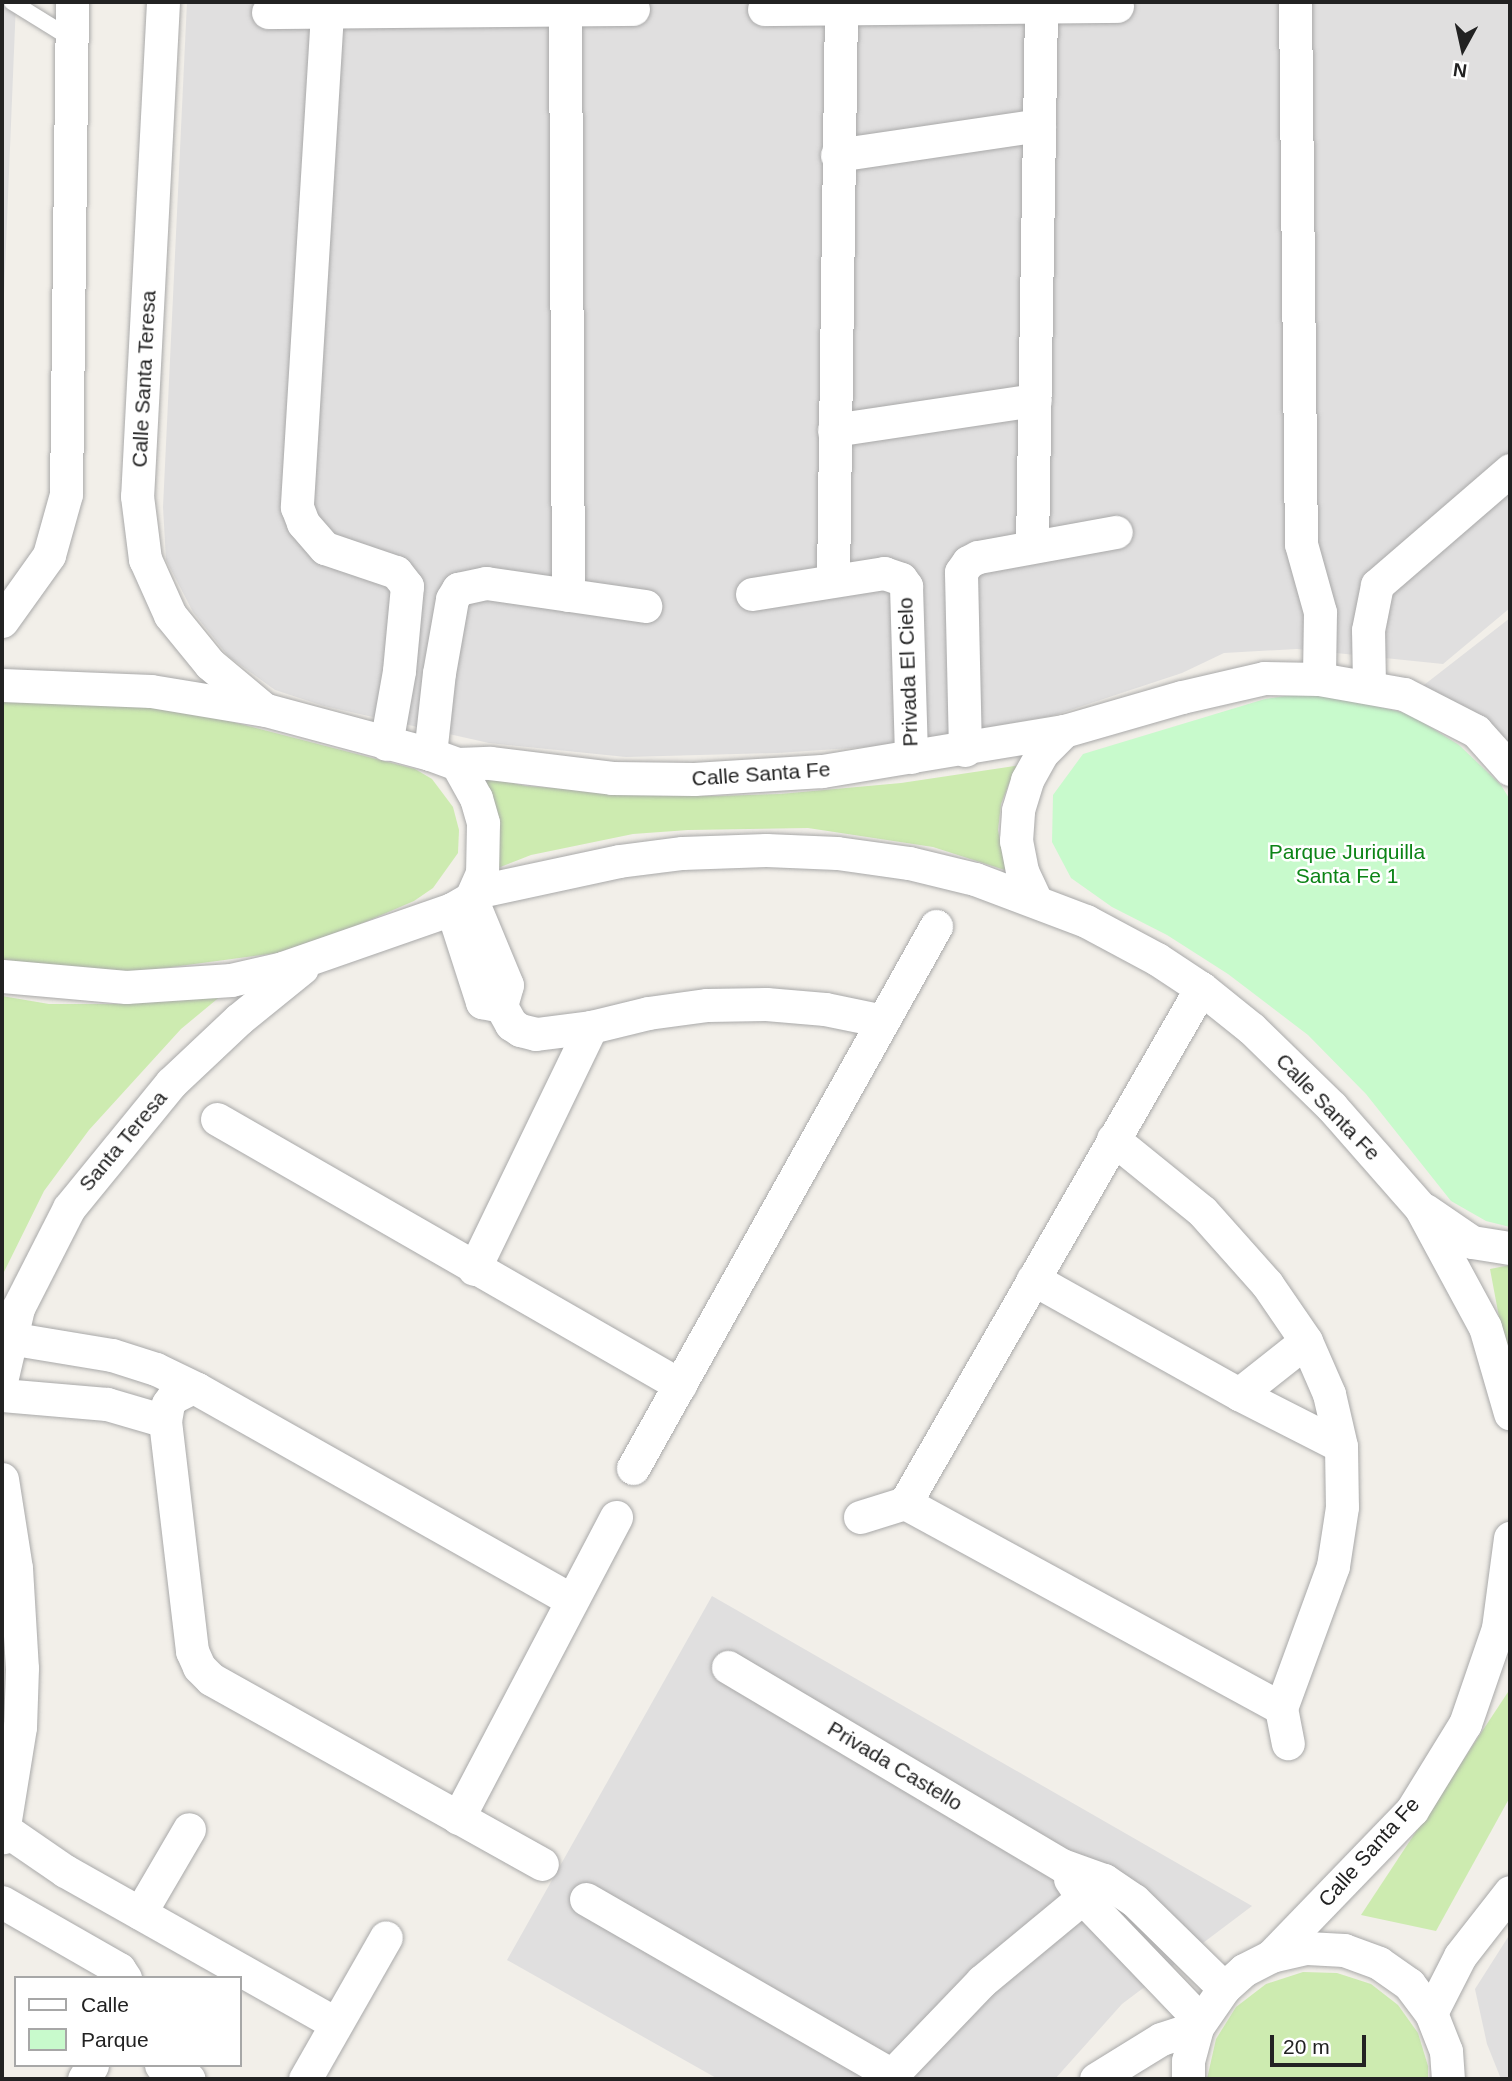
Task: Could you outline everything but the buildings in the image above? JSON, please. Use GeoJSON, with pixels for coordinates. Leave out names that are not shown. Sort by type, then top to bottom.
{"type":"FeatureCollection","features":[{"type":"Feature","properties":{"kind":"street"},"geometry":{"type":"LineString","coordinates":[[2,621],[49,555],[66,494],[72,2]]}},
{"type":"Feature","properties":{"kind":"street","name":"Calle Santa Teresa"},"geometry":{"type":"LineString","coordinates":[[163,2],[138,496],[145,559],[170,615],[210,664],[266,710]]}},
{"type":"Feature","properties":{"kind":"street"},"geometry":{"type":"LineString","coordinates":[[1295,2],[1301,544],[1320,612],[1319,679]]}},
{"type":"Feature","properties":{"kind":"street"},"geometry":{"type":"LineString","coordinates":[[764,9],[1117,6]]}},
{"type":"Feature","properties":{"kind":"street"},"geometry":{"type":"LineString","coordinates":[[1032,546],[1041,7]]}},
{"type":"Feature","properties":{"kind":"street"},"geometry":{"type":"LineString","coordinates":[[268,12],[633,9]]}},
{"type":"Feature","properties":{"kind":"street"},"geometry":{"type":"LineString","coordinates":[[752,594],[833,580],[841,9]]}},
{"type":"Feature","properties":{"kind":"street"},"geometry":{"type":"LineString","coordinates":[[565,10],[568,595]]}},
{"type":"Feature","properties":{"kind":"street"},"geometry":{"type":"LineString","coordinates":[[327,13],[297,506],[303,523],[325,548],[396,572],[407,586],[399,671],[386,744]]}},
{"type":"Feature","properties":{"kind":"street"},"geometry":{"type":"LineString","coordinates":[[837,155],[1039,125]]}},
{"type":"Feature","properties":{"kind":"street"},"geometry":{"type":"LineString","coordinates":[[834,430],[1035,400]]}},
{"type":"Feature","properties":{"kind":"street"},"geometry":{"type":"LineString","coordinates":[[1369,685],[1368,640],[1377,585],[1510,470]]}},
{"type":"Feature","properties":{"kind":"street"},"geometry":{"type":"LineString","coordinates":[[965,750],[961,572],[968,562],[978,557],[1116,532]]}},
{"type":"Feature","properties":{"kind":"street","name":"Privada El Cielo"},"geometry":{"type":"LineString","coordinates":[[833,580],[884,573],[901,579],[906,586],[911,757]]}},
{"type":"Feature","properties":{"kind":"street"},"geometry":{"type":"LineString","coordinates":[[645,606],[486,583],[458,589],[452,599],[439,673],[443,759],[476,798],[484,823],[482,873],[466,900],[482,1002],[501,1006],[511,1024],[520,1030],[536,1034],[591,1027],[648,1013],[707,1005],[766,1004],[813,1008],[883,1021]]}},
{"type":"Feature","properties":{"kind":"street","name":"Calle Santa Fe"},"geometry":{"type":"LineString","coordinates":[[2,685],[151,691],[266,710],[443,759],[612,778],[694,779],[822,771],[965,750],[1064,731],[1182,697],[1264,678],[1319,679],[1369,685],[1404,694],[1476,731],[1510,769]]}},
{"type":"Feature","properties":{"kind":"street"},"geometry":{"type":"LineString","coordinates":[[1035,899],[1022,871],[1016,841],[1018,810],[1027,780],[1042,753],[1064,731]]}},
{"type":"Feature","properties":{"kind":"street","name":"Calle Santa Fe"},"geometry":{"type":"LineString","coordinates":[[2,976],[126,987],[231,980],[283,968],[466,900],[619,862],[682,853],[766,850],[837,853],[909,863],[975,879],[1035,899],[1133,946],[1201,988],[1251,1028],[1332,1107],[1420,1207],[1485,1328],[1510,1413]]}},
{"type":"Feature","properties":{"kind":"street"},"geometry":{"type":"LineString","coordinates":[[633,1468],[936,926]]}},
{"type":"Feature","properties":{"kind":"street","name":"Santa Teresa"},"geometry":{"type":"LineString","coordinates":[[2,1377],[18,1308],[69,1208],[171,1083],[239,1019],[317,956]]}},
{"type":"Feature","properties":{"kind":"street"},"geometry":{"type":"LineString","coordinates":[[860,1517],[905,1503],[1201,988]]}},
{"type":"Feature","properties":{"kind":"street"},"geometry":{"type":"LineString","coordinates":[[474,1269],[591,1027]]}},
{"type":"Feature","properties":{"kind":"street"},"geometry":{"type":"LineString","coordinates":[[217,1119],[680,1385]]}},
{"type":"Feature","properties":{"kind":"street"},"geometry":{"type":"LineString","coordinates":[[1113,1139],[1202,1211],[1267,1284],[1306,1341],[1329,1394],[1341,1446],[1342,1507],[1333,1566],[1281,1708],[1288,1743]]}},
{"type":"Feature","properties":{"kind":"street"},"geometry":{"type":"LineString","coordinates":[[1420,1207],[1472,1242],[1510,1248]]}},
{"type":"Feature","properties":{"kind":"street"},"geometry":{"type":"LineString","coordinates":[[1033,1279],[1239,1394],[1341,1446]]}},
{"type":"Feature","properties":{"kind":"street"},"geometry":{"type":"LineString","coordinates":[[9,1338],[112,1355],[156,1369],[197,1389],[570,1599]]}},
{"type":"Feature","properties":{"kind":"street"},"geometry":{"type":"LineString","coordinates":[[1239,1394],[1306,1341]]}},
{"type":"Feature","properties":{"kind":"street"},"geometry":{"type":"LineString","coordinates":[[197,1389],[189,1389],[173,1397],[165,1412],[165,1421],[192,1651],[199,1667],[211,1679],[542,1864]]}},
{"type":"Feature","properties":{"kind":"street"},"geometry":{"type":"LineString","coordinates":[[2,1395],[107,1404],[165,1421]]}},
{"type":"Feature","properties":{"kind":"street"},"geometry":{"type":"LineString","coordinates":[[2,1479],[16,1568],[22,1668],[20,1727],[3,1834],[336,2024]]}},
{"type":"Feature","properties":{"kind":"street"},"geometry":{"type":"LineString","coordinates":[[905,1503],[1281,1708]]}},
{"type":"Feature","properties":{"kind":"street"},"geometry":{"type":"LineString","coordinates":[[458,1818],[570,1599],[616,1517]]}},
{"type":"Feature","properties":{"kind":"street","name":"Calle Santa Fe"},"geometry":{"type":"LineString","coordinates":[[1271,1956],[1412,1810],[1465,1724],[1498,1628],[1510,1538]]}},
{"type":"Feature","properties":{"kind":"street","name":"Privada Castello"},"geometry":{"type":"LineString","coordinates":[[728,1667],[1062,1864],[1093,1889],[1134,1900],[1224,1988]]}},
{"type":"Feature","properties":{"kind":"street"},"geometry":{"type":"LineString","coordinates":[[140,1913],[189,1829]]}},
{"type":"Feature","properties":{"kind":"street"},"geometry":{"type":"LineString","coordinates":[[586,1899],[890,2077],[982,1981],[1093,1889],[1199,2023]]}},
{"type":"Feature","properties":{"kind":"street"},"geometry":{"type":"LineString","coordinates":[[1431,2013],[1460,1956],[1510,1892]]}},
{"type":"Feature","properties":{"kind":"street"},"geometry":{"type":"LineString","coordinates":[[2,1902],[119,1969],[124,1976]]}},
{"type":"Feature","properties":{"kind":"street"},"geometry":{"type":"LineString","coordinates":[[305,2079],[386,1937]]}},
{"type":"Feature","properties":{"kind":"street"},"geometry":{"type":"LineString","coordinates":[[1188,2079],[1188,2061],[1199,2023],[1224,1988],[1244,1970],[1271,1956],[1307,1948],[1344,1950],[1356,1954],[1379,1963],[1409,1984],[1431,2013],[1446,2051],[1448,2079]]}},
{"type":"Feature","properties":{"kind":"street"},"geometry":{"type":"LineString","coordinates":[[1097,2079],[1161,2039],[1199,2023]]}},
{"type":"Feature","properties":{"kind":"street"},"geometry":{"type":"LineString","coordinates":[[166,2067],[189,2079]]}},
{"type":"Feature","properties":{"kind":"lane"},"geometry":{"type":"LineString","coordinates":[[12,2],[72,39]]}},
{"type":"Feature","properties":{"kind":"shaded area"},"geometry":{"type":"Polygon","coordinates":[[[2,2],[16,2],[2,342],[2,2]]]}},
{"type":"Feature","properties":{"kind":"shaded area"},"geometry":{"type":"Polygon","coordinates":[[[187,2],[1510,2],[1510,608],[1443,664],[1297,649],[1224,653],[1182,673],[1052,716],[880,746],[778,753],[626,757],[489,743],[324,706],[275,690],[228,656],[193,612],[166,560],[163,507],[187,2]]]}},
{"type":"Feature","properties":{"kind":"shaded area"},"geometry":{"type":"Polygon","coordinates":[[[1510,618],[1510,772],[1406,699],[1510,618]]]}},
{"type":"Feature","properties":{"kind":"shaded area"},"geometry":{"type":"Polygon","coordinates":[[[712,1596],[1252,1906],[1122,2004],[1055,2079],[718,2079],[507,1960],[712,1596]]]}},
{"type":"Feature","properties":{"kind":"shaded area"},"geometry":{"type":"Polygon","coordinates":[[[1510,1934],[1510,2079],[1501,2079],[1487,2044],[1475,1989],[1510,1934]]]}},
{"type":"Feature","properties":{"kind":"green space"},"geometry":{"type":"Polygon","coordinates":[[[2,694],[182,709],[415,769],[432,779],[453,807],[459,830],[458,853],[433,888],[414,901],[356,926],[277,953],[135,972],[2,963],[2,694]]]}},
{"type":"Feature","properties":{"kind":"green space","name":"Parque Juriquilla Santa Fe 1"},"geometry":{"type":"Polygon","coordinates":[[[1300,694],[1346,699],[1409,714],[1459,745],[1501,785],[1510,800],[1510,1227],[1486,1221],[1451,1201],[1366,1094],[1308,1035],[1228,974],[1167,935],[1112,907],[1071,878],[1052,842],[1053,795],[1083,754],[1265,699],[1300,694]]]}},
{"type":"Feature","properties":{"kind":"green space"},"geometry":{"type":"Polygon","coordinates":[[[1022,765],[1010,781],[1001,804],[998,830],[1002,851],[1011,872],[933,847],[808,828],[688,830],[633,834],[531,855],[490,871],[480,776],[526,786],[650,795],[716,796],[780,794],[901,783],[1022,765]]]}},
{"type":"Feature","properties":{"kind":"green space"},"geometry":{"type":"Polygon","coordinates":[[[228,990],[181,1029],[89,1130],[44,1191],[2,1276],[2,996],[49,1004],[120,1004],[183,1000],[228,990]]]}},
{"type":"Feature","properties":{"kind":"green space"},"geometry":{"type":"Polygon","coordinates":[[[1510,1265],[1510,1376],[1490,1269],[1510,1265]]]}},
{"type":"Feature","properties":{"kind":"green space"},"geometry":{"type":"Polygon","coordinates":[[[1510,1689],[1510,1797],[1436,1931],[1361,1915],[1510,1689]]]}},
{"type":"Feature","properties":{"kind":"green space"},"geometry":{"type":"Polygon","coordinates":[[[1303,1972],[1337,1973],[1371,1984],[1398,2005],[1418,2033],[1428,2066],[1428,2079],[1207,2079],[1216,2039],[1236,2007],[1266,1984],[1303,1972]]]}}]}
